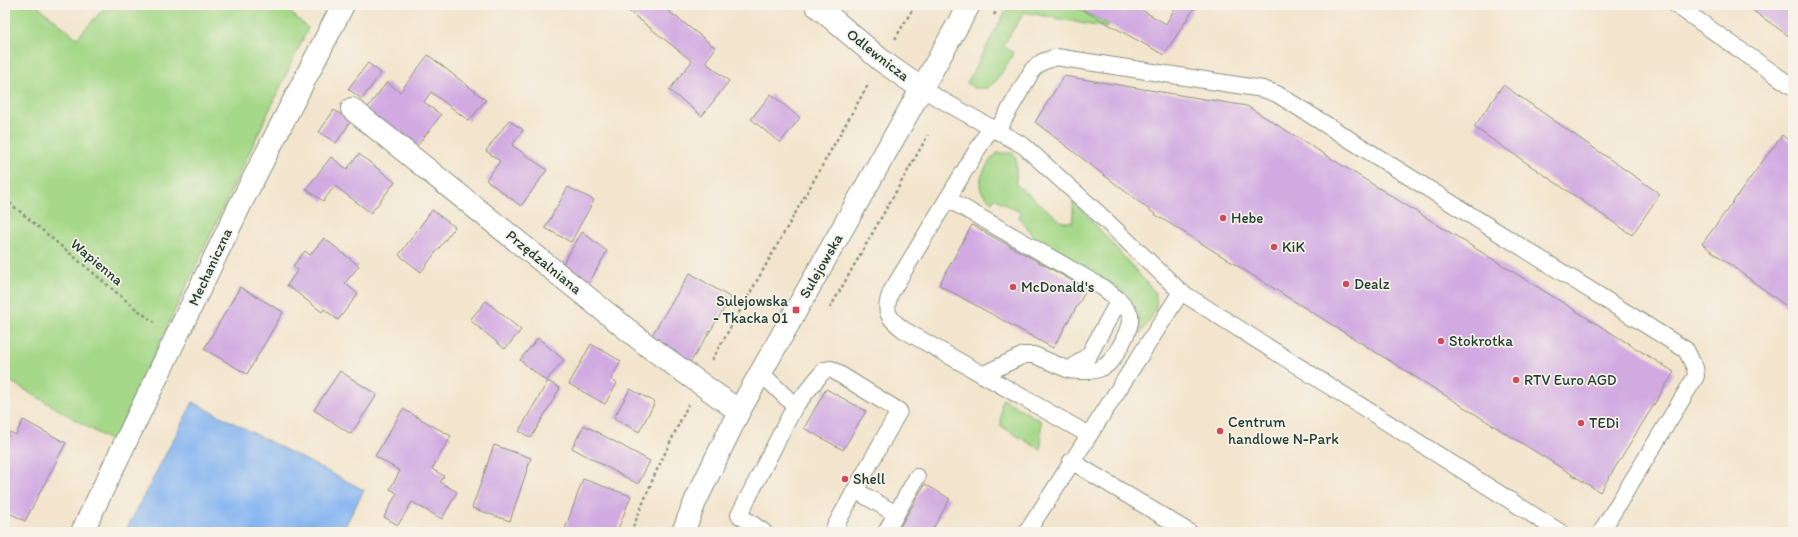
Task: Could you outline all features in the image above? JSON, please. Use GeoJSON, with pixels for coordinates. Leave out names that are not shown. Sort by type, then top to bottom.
{"type":"FeatureCollection","features":[{"type":"Feature","properties":{"kind":"street","name":"Mechaniczna"},"geometry":{"type":"LineString","coordinates":[[82,532],[242,201],[343,5]]}},
{"type":"Feature","properties":{"kind":"street","name":"Odlewnicza"},"geometry":{"type":"LineString","coordinates":[[816,5],[882,61],[922,89]]}},
{"type":"Feature","properties":{"kind":"street","name":"Sulejowska"},"geometry":{"type":"LineString","coordinates":[[683,532],[695,502],[739,411],[969,5]]}},
{"type":"Feature","properties":{"kind":"street","name":"Przędzalniana"},"geometry":{"type":"LineString","coordinates":[[352,109],[648,346],[739,411]]}},
{"type":"Feature","properties":{"kind":"lane"},"geometry":{"type":"LineString","coordinates":[[1676,5],[1793,87]]}},
{"type":"Feature","properties":{"kind":"lane"},"geometry":{"type":"LineString","coordinates":[[1089,435],[904,330],[895,323],[886,310],[886,304],[891,292],[948,199],[1033,69],[1042,62],[1056,57],[1264,89],[1276,94],[1686,350],[1696,368],[1696,376],[1601,532]]}},
{"type":"Feature","properties":{"kind":"lane"},"geometry":{"type":"LineString","coordinates":[[922,89],[1024,146],[1181,292],[1560,532]]}},
{"type":"Feature","properties":{"kind":"lane"},"geometry":{"type":"LineString","coordinates":[[948,199],[1102,287],[1119,300],[1130,315],[1130,326],[1111,361],[1098,369],[1084,371],[1069,370],[1034,355],[1024,355],[982,375]]}},
{"type":"Feature","properties":{"kind":"lane"},"geometry":{"type":"LineString","coordinates":[[1027,532],[1181,292]]}},
{"type":"Feature","properties":{"kind":"lane"},"geometry":{"type":"LineString","coordinates":[[1069,370],[1089,355],[1119,300]]}},
{"type":"Feature","properties":{"kind":"lane"},"geometry":{"type":"LineString","coordinates":[[764,532],[739,515],[795,406],[821,374],[825,370],[831,369],[899,411],[832,532]]}},
{"type":"Feature","properties":{"kind":"lane"},"geometry":{"type":"LineString","coordinates":[[761,373],[795,406]]}},
{"type":"Feature","properties":{"kind":"lane"},"geometry":{"type":"LineString","coordinates":[[1072,461],[1188,532]]}},
{"type":"Feature","properties":{"kind":"lane"},"geometry":{"type":"LineString","coordinates":[[886,532],[917,477]]}},
{"type":"Feature","properties":{"kind":"lane"},"geometry":{"type":"LineString","coordinates":[[855,490],[896,514]]}},
{"type":"Feature","properties":{"kind":"path"},"geometry":{"type":"LineString","coordinates":[[631,532],[655,474],[699,383],[915,5]]}},
{"type":"Feature","properties":{"kind":"path","name":"Wapienna"},"geometry":{"type":"LineString","coordinates":[[5,199],[135,308],[177,337]]}},
{"type":"Feature","properties":{"kind":"green space"},"geometry":{"type":"Polygon","coordinates":[[[5,5],[36,5],[77,38],[107,5],[282,5],[308,28],[113,442],[5,378],[5,5]]]}},
{"type":"Feature","properties":{"kind":"green space"},"geometry":{"type":"Polygon","coordinates":[[[1009,5],[1071,5],[1108,24],[1106,28],[1024,12],[1003,46],[1014,53],[996,81],[987,88],[974,88],[967,83],[1009,5]]]}},
{"type":"Feature","properties":{"kind":"green space"},"geometry":{"type":"Polygon","coordinates":[[[998,153],[1013,153],[1016,157],[1016,184],[1062,222],[1073,222],[1073,201],[1079,206],[1153,290],[1156,296],[1156,308],[1140,334],[1139,321],[1134,305],[1122,290],[1038,243],[1019,217],[1021,213],[994,198],[992,202],[983,193],[980,180],[991,159],[998,153]]]}},
{"type":"Feature","properties":{"kind":"green space"},"geometry":{"type":"Polygon","coordinates":[[[1003,399],[1041,421],[1041,450],[1001,426],[1001,402],[1003,399]]]}},
{"type":"Feature","properties":{"kind":"water"},"geometry":{"type":"Polygon","coordinates":[[[193,402],[364,490],[342,532],[125,532],[193,402]]]}},
{"type":"Feature","properties":{"kind":"building"},"geometry":{"type":"Polygon","coordinates":[[[621,5],[661,5],[716,48],[705,62],[729,81],[702,116],[669,90],[692,61],[621,5]]]}},
{"type":"Feature","properties":{"kind":"building"},"geometry":{"type":"Polygon","coordinates":[[[1088,5],[1133,5],[1166,24],[1177,5],[1196,5],[1164,55],[1083,10],[1088,5]]]}},
{"type":"Feature","properties":{"kind":"building"},"geometry":{"type":"Polygon","coordinates":[[[1745,5],[1793,5],[1793,39],[1745,5]]]}},
{"type":"Feature","properties":{"kind":"building"},"geometry":{"type":"Polygon","coordinates":[[[428,55],[486,100],[469,121],[431,92],[424,102],[441,115],[417,146],[400,132],[397,136],[365,111],[387,82],[400,92],[428,55]]]}},
{"type":"Feature","properties":{"kind":"building"},"geometry":{"type":"Polygon","coordinates":[[[368,63],[381,73],[362,99],[348,89],[368,63]]]}},
{"type":"Feature","properties":{"kind":"building"},"geometry":{"type":"Polygon","coordinates":[[[1064,76],[1247,106],[1674,372],[1600,492],[1156,215],[1035,122],[1064,76]]]}},
{"type":"Feature","properties":{"kind":"building"},"geometry":{"type":"Polygon","coordinates":[[[1503,85],[1660,194],[1632,235],[1474,127],[1503,85]]]}},
{"type":"Feature","properties":{"kind":"building"},"geometry":{"type":"Polygon","coordinates":[[[771,94],[800,118],[780,143],[751,119],[771,94]]]}},
{"type":"Feature","properties":{"kind":"building"},"geometry":{"type":"Polygon","coordinates":[[[334,110],[351,121],[336,143],[319,132],[334,110]]]}},
{"type":"Feature","properties":{"kind":"building"},"geometry":{"type":"Polygon","coordinates":[[[509,120],[523,130],[512,145],[547,170],[521,206],[486,180],[500,161],[486,151],[509,120]]]}},
{"type":"Feature","properties":{"kind":"building"},"geometry":{"type":"Polygon","coordinates":[[[1782,135],[1793,144],[1793,311],[1702,244],[1782,135]]]}},
{"type":"Feature","properties":{"kind":"building"},"geometry":{"type":"Polygon","coordinates":[[[359,154],[395,182],[371,213],[335,186],[323,201],[306,189],[331,157],[347,169],[359,154]]]}},
{"type":"Feature","properties":{"kind":"building"},"geometry":{"type":"Polygon","coordinates":[[[568,187],[594,200],[571,242],[545,228],[568,187]]]}},
{"type":"Feature","properties":{"kind":"building"},"geometry":{"type":"Polygon","coordinates":[[[432,210],[455,227],[421,272],[399,255],[432,210]]]}},
{"type":"Feature","properties":{"kind":"building","name":"McDonald's"},"geometry":{"type":"Polygon","coordinates":[[[972,225],[1087,289],[1053,348],[939,285],[972,225]]]}},
{"type":"Feature","properties":{"kind":"building"},"geometry":{"type":"Polygon","coordinates":[[[582,232],[607,251],[588,285],[562,265],[582,232]]]}},
{"type":"Feature","properties":{"kind":"building"},"geometry":{"type":"Polygon","coordinates":[[[324,238],[359,266],[345,283],[358,294],[338,320],[324,309],[322,312],[287,285],[298,270],[293,266],[305,251],[310,255],[324,238]]]}},
{"type":"Feature","properties":{"kind":"building"},"geometry":{"type":"Polygon","coordinates":[[[690,273],[731,298],[690,363],[650,338],[690,273]]]}},
{"type":"Feature","properties":{"kind":"building"},"geometry":{"type":"Polygon","coordinates":[[[240,287],[283,312],[247,374],[204,349],[240,287]]]}},
{"type":"Feature","properties":{"kind":"building"},"geometry":{"type":"Polygon","coordinates":[[[486,301],[521,330],[505,349],[470,320],[486,301]]]}},
{"type":"Feature","properties":{"kind":"building"},"geometry":{"type":"Polygon","coordinates":[[[538,338],[564,360],[546,381],[520,360],[538,338]]]}},
{"type":"Feature","properties":{"kind":"building"},"geometry":{"type":"Polygon","coordinates":[[[591,344],[621,361],[611,379],[617,383],[605,404],[569,384],[591,344]]]}},
{"type":"Feature","properties":{"kind":"building"},"geometry":{"type":"Polygon","coordinates":[[[340,371],[377,395],[351,434],[314,410],[340,371]]]}},
{"type":"Feature","properties":{"kind":"building"},"geometry":{"type":"Polygon","coordinates":[[[548,381],[560,388],[531,438],[519,431],[548,381]]]}},
{"type":"Feature","properties":{"kind":"building"},"geometry":{"type":"Polygon","coordinates":[[[630,389],[655,402],[639,432],[614,418],[630,389]]]}},
{"type":"Feature","properties":{"kind":"building"},"geometry":{"type":"Polygon","coordinates":[[[826,389],[866,411],[843,450],[804,428],[826,389]]]}},
{"type":"Feature","properties":{"kind":"building"},"geometry":{"type":"Polygon","coordinates":[[[403,409],[451,436],[432,469],[444,476],[440,482],[457,492],[442,519],[412,502],[398,525],[384,517],[397,493],[390,489],[400,471],[375,456],[403,409]]]}},
{"type":"Feature","properties":{"kind":"building"},"geometry":{"type":"Polygon","coordinates":[[[23,420],[66,443],[25,521],[5,511],[5,441],[10,432],[16,435],[23,420]]]}},
{"type":"Feature","properties":{"kind":"building"},"geometry":{"type":"Polygon","coordinates":[[[584,425],[650,461],[638,484],[572,448],[584,425]]]}},
{"type":"Feature","properties":{"kind":"building"},"geometry":{"type":"Polygon","coordinates":[[[494,445],[531,458],[510,521],[472,508],[494,445]]]}},
{"type":"Feature","properties":{"kind":"building"},"geometry":{"type":"Polygon","coordinates":[[[583,479],[631,496],[617,532],[564,532],[583,479]]]}},
{"type":"Feature","properties":{"kind":"building"},"geometry":{"type":"Polygon","coordinates":[[[925,484],[950,499],[931,532],[897,532],[925,484]]]}},
{"type":"Feature","properties":{"kind":"place","name":"Hebe"},"geometry":{"type":"Point","coordinates":[1223,218]}},
{"type":"Feature","properties":{"kind":"place","name":"KiK"},"geometry":{"type":"Point","coordinates":[1274,247]}},
{"type":"Feature","properties":{"kind":"place","name":"Dealz"},"geometry":{"type":"Point","coordinates":[1346,284]}},
{"type":"Feature","properties":{"kind":"place","name":"McDonald's"},"geometry":{"type":"Point","coordinates":[1013,287]}},
{"type":"Feature","properties":{"kind":"place","name":"Sulejowska - Tkacka 01"},"geometry":{"type":"Point","coordinates":[796,310]}},
{"type":"Feature","properties":{"kind":"place","name":"Stokrotka"},"geometry":{"type":"Point","coordinates":[1441,341]}},
{"type":"Feature","properties":{"kind":"place","name":"RTV Euro AGD"},"geometry":{"type":"Point","coordinates":[1516,380]}},
{"type":"Feature","properties":{"kind":"place","name":"TEDi"},"geometry":{"type":"Point","coordinates":[1581,423]}},
{"type":"Feature","properties":{"kind":"place","name":"Centrum handlowe N-Park"},"geometry":{"type":"Point","coordinates":[1220,431]}},
{"type":"Feature","properties":{"kind":"place","name":"Shell"},"geometry":{"type":"Point","coordinates":[845,479]}}]}
